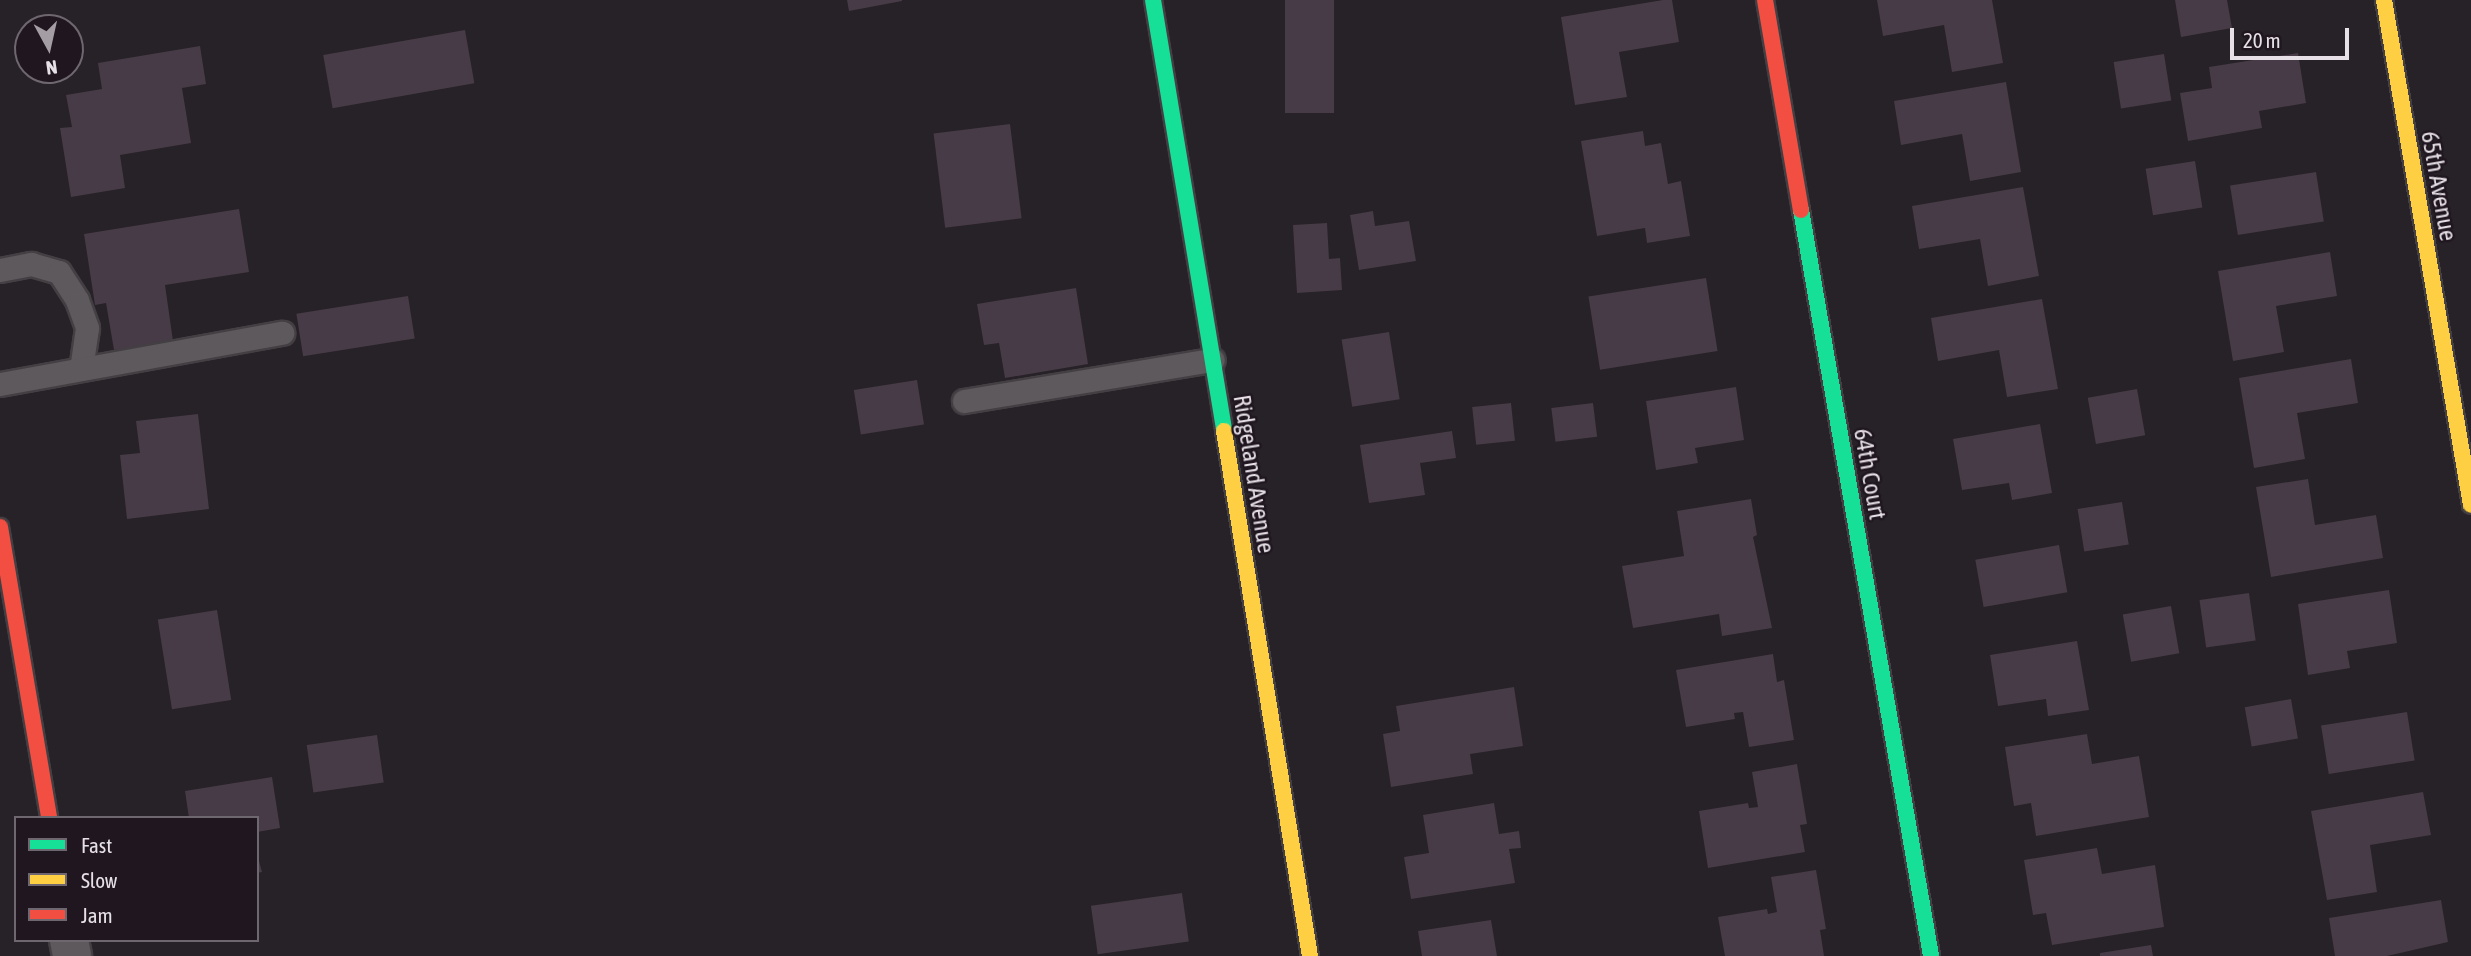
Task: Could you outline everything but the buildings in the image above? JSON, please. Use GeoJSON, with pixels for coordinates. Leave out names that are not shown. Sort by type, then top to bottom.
{"type":"FeatureCollection","features":[{"type":"Feature","properties":{"kind":"street","name":"Ridgeland Avenue"},"geometry":{"type":"LineString","coordinates":[[1153,0],[1310,956]]}},
{"type":"Feature","properties":{"kind":"street","name":"64th Court"},"geometry":{"type":"LineString","coordinates":[[1765,0],[1931,956]]}},
{"type":"Feature","properties":{"kind":"street","name":"65th Avenue"},"geometry":{"type":"LineString","coordinates":[[2384,0],[2471,505]]}},
{"type":"Feature","properties":{"kind":"street"},"geometry":{"type":"LineString","coordinates":[[0,527],[49,816]]}},
{"type":"Feature","properties":{"kind":"lane"},"geometry":{"type":"LineString","coordinates":[[0,270],[31,264],[60,272],[78,300],[88,328],[81,369]]}},
{"type":"Feature","properties":{"kind":"lane"},"geometry":{"type":"LineString","coordinates":[[0,384],[282,333]]}},
{"type":"Feature","properties":{"kind":"lane"},"geometry":{"type":"LineString","coordinates":[[964,401],[1213,360]]}},
{"type":"Feature","properties":{"kind":"traffic: fast"},"geometry":{"type":"LineString","coordinates":[[1153,0],[1224,431]]}},
{"type":"Feature","properties":{"kind":"traffic: fast"},"geometry":{"type":"LineString","coordinates":[[1801,210],[1931,956]]}},
{"type":"Feature","properties":{"kind":"traffic: slow"},"geometry":{"type":"LineString","coordinates":[[2384,0],[2471,505]]}},
{"type":"Feature","properties":{"kind":"traffic: slow"},"geometry":{"type":"LineString","coordinates":[[1224,431],[1310,956]]}},
{"type":"Feature","properties":{"kind":"traffic: jam"},"geometry":{"type":"LineString","coordinates":[[1765,0],[1801,210]]}},
{"type":"Feature","properties":{"kind":"traffic: jam"},"geometry":{"type":"LineString","coordinates":[[0,527],[49,816]]}}]}
